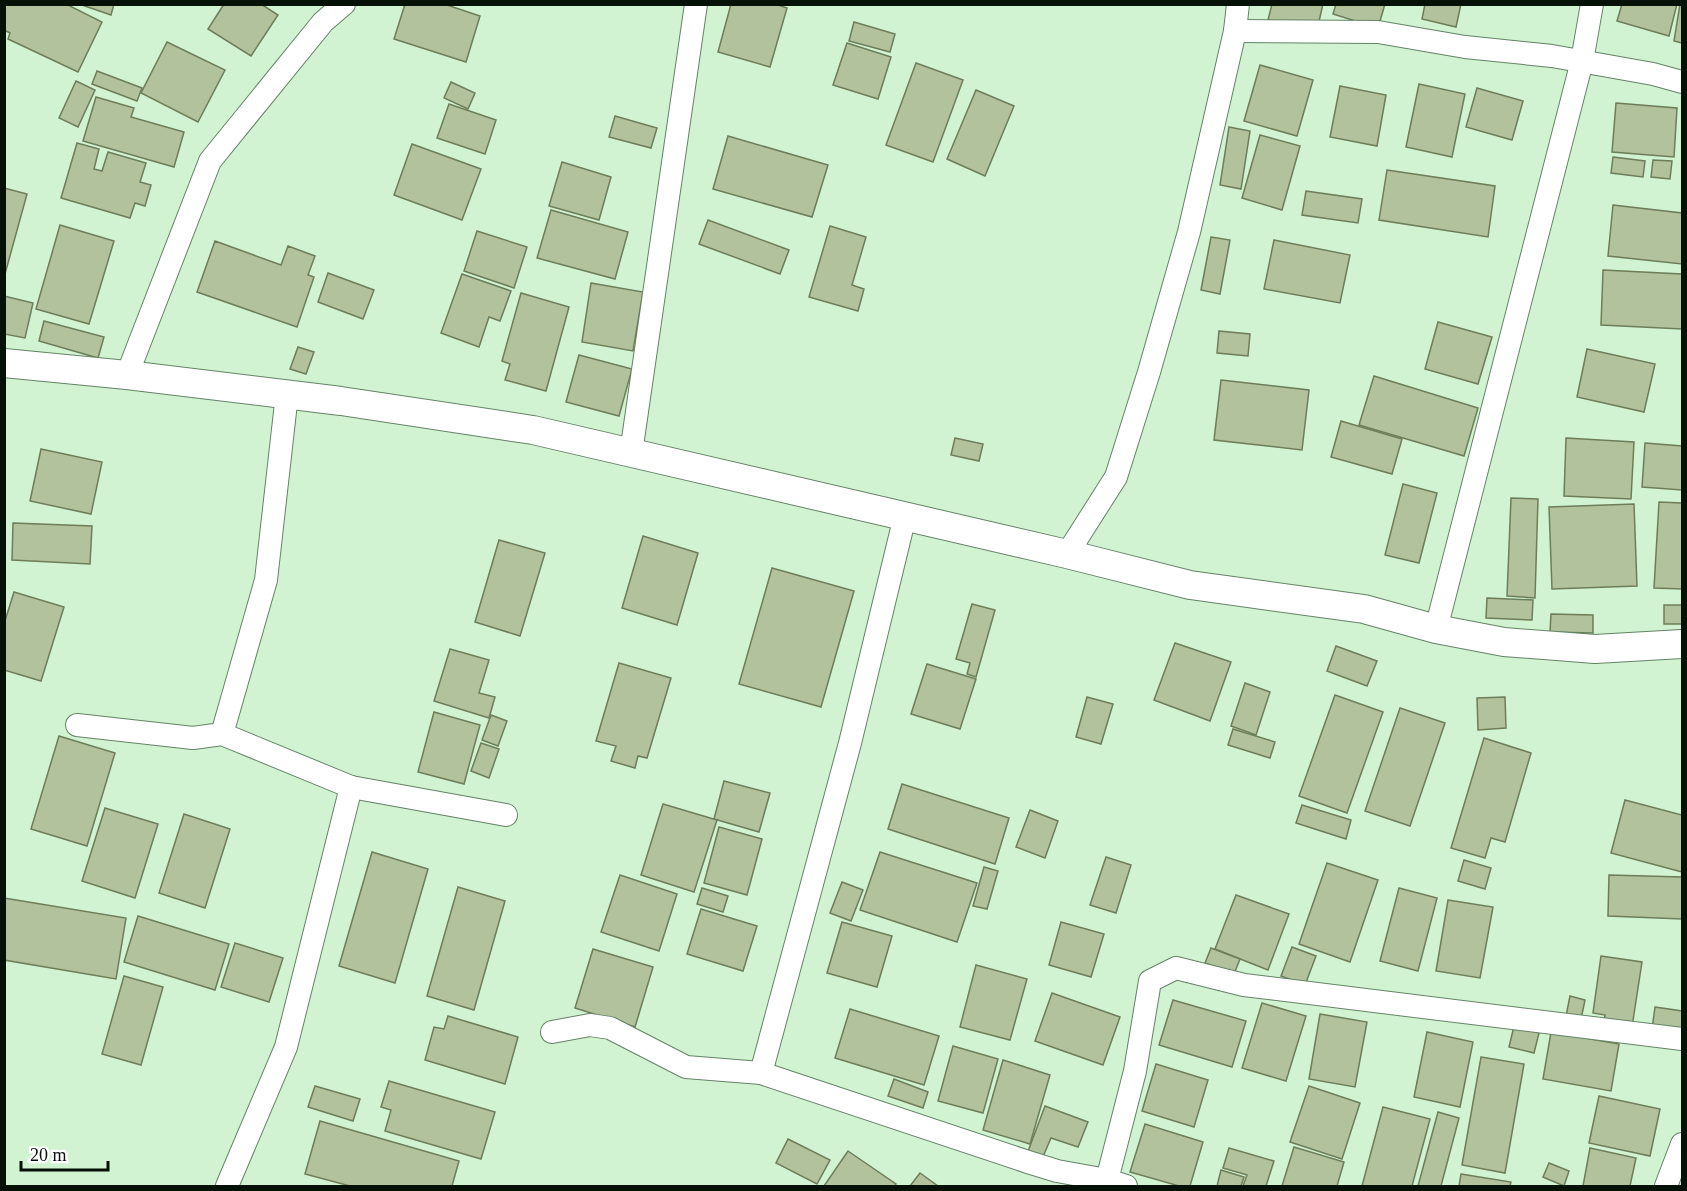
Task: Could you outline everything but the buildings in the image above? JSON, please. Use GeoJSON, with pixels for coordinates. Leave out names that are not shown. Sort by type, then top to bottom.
{"type":"FeatureCollection","features":[{"type":"Feature","properties":{"kind":"street"},"geometry":{"type":"LineString","coordinates":[[127,375],[210,161],[323,22],[344,4]]}},
{"type":"Feature","properties":{"kind":"street"},"geometry":{"type":"LineString","coordinates":[[631,453],[696,4]]}},
{"type":"Feature","properties":{"kind":"street"},"geometry":{"type":"LineString","coordinates":[[1068,554],[1116,477],[1149,372],[1189,232],[1235,30],[1238,4]]}},
{"type":"Feature","properties":{"kind":"street"},"geometry":{"type":"LineString","coordinates":[[1436,629],[1582,61],[1592,4]]}},
{"type":"Feature","properties":{"kind":"street"},"geometry":{"type":"LineString","coordinates":[[1235,30],[1378,32],[1465,47],[1552,56],[1653,74],[1683,82]]}},
{"type":"Feature","properties":{"kind":"street"},"geometry":{"type":"LineString","coordinates":[[4,363],[341,400],[533,430],[1068,554],[1190,585],[1364,609],[1436,629],[1504,642],[1594,649],[1683,644]]}},
{"type":"Feature","properties":{"kind":"street"},"geometry":{"type":"LineString","coordinates":[[222,734],[266,580],[287,394]]}},
{"type":"Feature","properties":{"kind":"street"},"geometry":{"type":"LineString","coordinates":[[761,1073],[850,743],[905,516]]}},
{"type":"Feature","properties":{"kind":"street"},"geometry":{"type":"LineString","coordinates":[[77,725],[193,738],[222,734],[351,787],[506,815]]}},
{"type":"Feature","properties":{"kind":"street"},"geometry":{"type":"LineString","coordinates":[[227,1186],[286,1047],[351,787]]}},
{"type":"Feature","properties":{"kind":"street"},"geometry":{"type":"LineString","coordinates":[[552,1032],[590,1025],[610,1028],[686,1067],[761,1073],[1057,1171],[1117,1183],[1150,981],[1176,968],[1244,985],[1683,1040]]}},
{"type":"Feature","properties":{"kind":"street"},"geometry":{"type":"LineString","coordinates":[[1666,1186],[1683,1144]]}}]}
